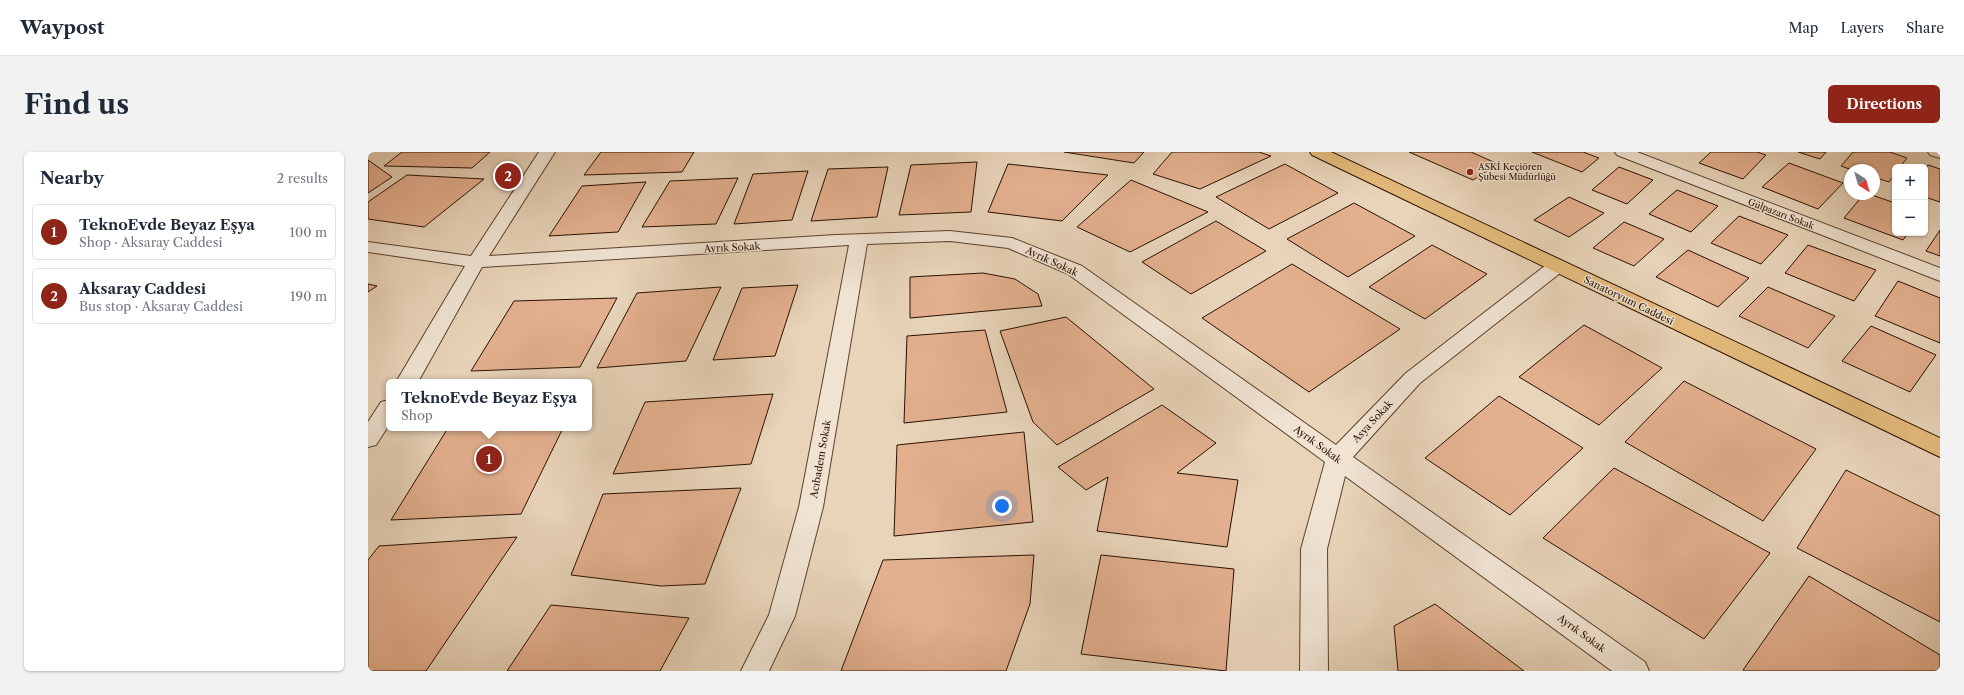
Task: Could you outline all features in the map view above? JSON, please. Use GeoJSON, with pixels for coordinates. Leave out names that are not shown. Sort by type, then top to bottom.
{"type":"FeatureCollection","features":[{"type":"Feature","properties":{"kind":"main road","name":"Sanatoryum Caddesi"},"geometry":{"type":"LineString","coordinates":[[1318,152],[1940,448]]}},
{"type":"Feature","properties":{"kind":"street"},"geometry":{"type":"LineString","coordinates":[[409,379],[476,262],[502,224],[547,152]]}},
{"type":"Feature","properties":{"kind":"street","name":"Gülpazarı Sokak"},"geometry":{"type":"LineString","coordinates":[[1623,152],[1940,275]]}},
{"type":"Feature","properties":{"kind":"street"},"geometry":{"type":"LineString","coordinates":[[1936,152],[1940,153]]}},
{"type":"Feature","properties":{"kind":"street","name":"Ayrık Sokak"},"geometry":{"type":"LineString","coordinates":[[368,247],[476,262],[950,236],[1012,243],[1075,270],[1635,671]]}},
{"type":"Feature","properties":{"kind":"street","name":"Acıbadem Sokak"},"geometry":{"type":"LineString","coordinates":[[755,671],[782,616],[812,507],[859,240]]}},
{"type":"Feature","properties":{"kind":"street","name":"Asya Sokak"},"geometry":{"type":"LineString","coordinates":[[1314,671],[1314,549],[1338,458],[1413,378],[1557,266]]}},
{"type":"Feature","properties":{"kind":"street"},"geometry":{"type":"LineString","coordinates":[[368,439],[386,412]]}},
{"type":"Feature","properties":{"kind":"building"},"geometry":{"type":"Polygon","coordinates":[[[402,152],[490,152],[472,168],[384,166],[402,152]]]}},
{"type":"Feature","properties":{"kind":"building"},"geometry":{"type":"Polygon","coordinates":[[[601,152],[694,152],[682,172],[584,175],[601,152]]]}},
{"type":"Feature","properties":{"kind":"building"},"geometry":{"type":"Polygon","coordinates":[[[1064,152],[1144,152],[1134,163],[1064,152]]]}},
{"type":"Feature","properties":{"kind":"building"},"geometry":{"type":"Polygon","coordinates":[[[1172,152],[1259,152],[1271,156],[1200,189],[1153,174],[1172,152]]]}},
{"type":"Feature","properties":{"kind":"building","name":"ASKİ Keçiören Şubesi Müdürlüğü"},"geometry":{"type":"Polygon","coordinates":[[[1409,152],[1471,152],[1498,164],[1473,180],[1409,152]]]}},
{"type":"Feature","properties":{"kind":"building"},"geometry":{"type":"Polygon","coordinates":[[[1532,152],[1583,152],[1599,158],[1582,172],[1532,152]]]}},
{"type":"Feature","properties":{"kind":"building"},"geometry":{"type":"Polygon","coordinates":[[[1711,152],[1757,152],[1766,155],[1743,179],[1699,163],[1711,152]]]}},
{"type":"Feature","properties":{"kind":"building"},"geometry":{"type":"Polygon","coordinates":[[[1798,152],[1826,152],[1820,159],[1798,152]]]}},
{"type":"Feature","properties":{"kind":"building"},"geometry":{"type":"Polygon","coordinates":[[[1853,152],[1890,152],[1907,158],[1902,164],[1892,164],[1892,178],[1889,182],[1880,179],[1880,164],[1844,164],[1844,167],[1841,166],[1853,152]]]}},
{"type":"Feature","properties":{"kind":"building"},"geometry":{"type":"Polygon","coordinates":[[[368,160],[392,177],[368,193],[368,160]]]}},
{"type":"Feature","properties":{"kind":"building"},"geometry":{"type":"Polygon","coordinates":[[[977,162],[971,212],[899,215],[911,165],[977,162]]]}},
{"type":"Feature","properties":{"kind":"building"},"geometry":{"type":"Polygon","coordinates":[[[1789,163],[1843,183],[1818,209],[1762,187],[1789,163]]]}},
{"type":"Feature","properties":{"kind":"building"},"geometry":{"type":"Polygon","coordinates":[[[1008,164],[1108,175],[1062,221],[988,212],[1008,164]]]}},
{"type":"Feature","properties":{"kind":"building"},"geometry":{"type":"Polygon","coordinates":[[[1285,164],[1338,193],[1269,229],[1216,197],[1285,164]]]}},
{"type":"Feature","properties":{"kind":"building"},"geometry":{"type":"Polygon","coordinates":[[[1928,165],[1940,169],[1940,202],[1928,198],[1928,165]]]}},
{"type":"Feature","properties":{"kind":"building"},"geometry":{"type":"Polygon","coordinates":[[[888,167],[877,217],[811,221],[828,169],[888,167]]]}},
{"type":"Feature","properties":{"kind":"building"},"geometry":{"type":"Polygon","coordinates":[[[1619,167],[1653,180],[1627,204],[1592,190],[1619,167]]]}},
{"type":"Feature","properties":{"kind":"building"},"geometry":{"type":"Polygon","coordinates":[[[808,171],[792,220],[734,224],[753,174],[808,171]]]}},
{"type":"Feature","properties":{"kind":"building"},"geometry":{"type":"Polygon","coordinates":[[[407,175],[484,179],[424,227],[368,219],[368,202],[407,175]]]}},
{"type":"Feature","properties":{"kind":"building"},"geometry":{"type":"Polygon","coordinates":[[[738,178],[716,224],[642,227],[670,181],[738,178]]]}},
{"type":"Feature","properties":{"kind":"building"},"geometry":{"type":"Polygon","coordinates":[[[1131,180],[1208,212],[1130,252],[1077,227],[1131,180]]]}},
{"type":"Feature","properties":{"kind":"building"},"geometry":{"type":"Polygon","coordinates":[[[646,182],[618,232],[549,236],[582,186],[646,182]]]}},
{"type":"Feature","properties":{"kind":"building"},"geometry":{"type":"Polygon","coordinates":[[[1677,190],[1718,206],[1691,232],[1649,214],[1677,190]]]}},
{"type":"Feature","properties":{"kind":"building"},"geometry":{"type":"Polygon","coordinates":[[[1569,197],[1604,213],[1569,237],[1534,220],[1569,197]]]}},
{"type":"Feature","properties":{"kind":"building"},"geometry":{"type":"Polygon","coordinates":[[[1880,198],[1892,202],[1892,236],[1844,218],[1859,200],[1880,200],[1880,198]]]}},
{"type":"Feature","properties":{"kind":"building"},"geometry":{"type":"Polygon","coordinates":[[[1354,203],[1415,236],[1348,277],[1287,239],[1354,203]]]}},
{"type":"Feature","properties":{"kind":"building"},"geometry":{"type":"Polygon","coordinates":[[[1739,216],[1788,235],[1761,264],[1711,243],[1739,216]]]}},
{"type":"Feature","properties":{"kind":"building"},"geometry":{"type":"Polygon","coordinates":[[[1216,221],[1266,251],[1191,294],[1142,262],[1216,221]]]}},
{"type":"Feature","properties":{"kind":"building"},"geometry":{"type":"Polygon","coordinates":[[[1624,222],[1664,239],[1634,266],[1593,248],[1624,222]]]}},
{"type":"Feature","properties":{"kind":"building"},"geometry":{"type":"Polygon","coordinates":[[[1940,230],[1940,256],[1926,251],[1940,230]]]}},
{"type":"Feature","properties":{"kind":"building"},"geometry":{"type":"Polygon","coordinates":[[[1892,236],[1906,236],[1903,240],[1892,236]]]}},
{"type":"Feature","properties":{"kind":"building"},"geometry":{"type":"Polygon","coordinates":[[[1432,245],[1487,274],[1425,319],[1369,287],[1432,245]]]}},
{"type":"Feature","properties":{"kind":"building"},"geometry":{"type":"Polygon","coordinates":[[[1808,245],[1876,270],[1854,301],[1785,273],[1808,245]]]}},
{"type":"Feature","properties":{"kind":"building"},"geometry":{"type":"Polygon","coordinates":[[[1688,250],[1749,278],[1718,307],[1656,277],[1688,250]]]}},
{"type":"Feature","properties":{"kind":"building"},"geometry":{"type":"Polygon","coordinates":[[[1292,264],[1400,329],[1309,392],[1202,318],[1292,264]]]}},
{"type":"Feature","properties":{"kind":"building"},"geometry":{"type":"Polygon","coordinates":[[[983,273],[1015,279],[1038,294],[1042,306],[910,318],[910,277],[983,273]]]}},
{"type":"Feature","properties":{"kind":"building"},"geometry":{"type":"Polygon","coordinates":[[[1898,281],[1940,298],[1940,343],[1875,316],[1898,281]]]}},
{"type":"Feature","properties":{"kind":"building"},"geometry":{"type":"Polygon","coordinates":[[[368,284],[377,286],[368,292],[368,284]]]}},
{"type":"Feature","properties":{"kind":"building"},"geometry":{"type":"Polygon","coordinates":[[[798,285],[775,356],[713,360],[742,288],[798,285]]]}},
{"type":"Feature","properties":{"kind":"building"},"geometry":{"type":"Polygon","coordinates":[[[721,287],[686,361],[597,368],[637,293],[721,287]]]}},
{"type":"Feature","properties":{"kind":"building"},"geometry":{"type":"Polygon","coordinates":[[[1768,287],[1835,316],[1808,348],[1739,316],[1768,287]]]}},
{"type":"Feature","properties":{"kind":"building"},"geometry":{"type":"Polygon","coordinates":[[[617,298],[580,367],[471,371],[514,301],[617,298]]]}},
{"type":"Feature","properties":{"kind":"building"},"geometry":{"type":"Polygon","coordinates":[[[1066,317],[1154,389],[1057,445],[1033,422],[1000,331],[1066,317]]]}},
{"type":"Feature","properties":{"kind":"building"},"geometry":{"type":"Polygon","coordinates":[[[1584,325],[1662,368],[1599,425],[1519,377],[1584,325]]]}},
{"type":"Feature","properties":{"kind":"building"},"geometry":{"type":"Polygon","coordinates":[[[1871,326],[1936,355],[1910,392],[1842,361],[1871,326]]]}},
{"type":"Feature","properties":{"kind":"building"},"geometry":{"type":"Polygon","coordinates":[[[985,330],[1007,412],[904,423],[907,336],[985,330]]]}},
{"type":"Feature","properties":{"kind":"building"},"geometry":{"type":"Polygon","coordinates":[[[1684,381],[1816,449],[1763,521],[1625,442],[1684,381]]]}},
{"type":"Feature","properties":{"kind":"building"},"geometry":{"type":"Polygon","coordinates":[[[773,394],[751,464],[613,474],[645,402],[773,394]]]}},
{"type":"Feature","properties":{"kind":"building"},"geometry":{"type":"Polygon","coordinates":[[[1499,396],[1583,448],[1510,515],[1425,458],[1499,396]]]}},
{"type":"Feature","properties":{"kind":"building"},"geometry":{"type":"Polygon","coordinates":[[[1162,405],[1216,443],[1177,473],[1238,480],[1227,547],[1097,531],[1108,477],[1086,490],[1058,467],[1162,405]]]}},
{"type":"Feature","properties":{"kind":"building"},"geometry":{"type":"Polygon","coordinates":[[[446,431],[562,431],[521,514],[391,520],[446,431]]]}},
{"type":"Feature","properties":{"kind":"building"},"geometry":{"type":"Polygon","coordinates":[[[1024,432],[1033,522],[894,536],[897,445],[1024,432]]]}},
{"type":"Feature","properties":{"kind":"building"},"geometry":{"type":"Polygon","coordinates":[[[1614,468],[1770,553],[1704,639],[1543,538],[1614,468]]]}},
{"type":"Feature","properties":{"kind":"building"},"geometry":{"type":"Polygon","coordinates":[[[1846,470],[1940,516],[1940,622],[1797,548],[1846,470]]]}},
{"type":"Feature","properties":{"kind":"building"},"geometry":{"type":"Polygon","coordinates":[[[741,488],[705,584],[661,586],[571,575],[603,494],[741,488]]]}},
{"type":"Feature","properties":{"kind":"building"},"geometry":{"type":"Polygon","coordinates":[[[517,537],[426,671],[368,671],[368,560],[379,546],[517,537]]]}},
{"type":"Feature","properties":{"kind":"building"},"geometry":{"type":"Polygon","coordinates":[[[1034,555],[1030,604],[1006,671],[841,671],[883,560],[1034,555]]]}},
{"type":"Feature","properties":{"kind":"building"},"geometry":{"type":"Polygon","coordinates":[[[1101,555],[1234,569],[1226,671],[1081,654],[1101,555]]]}},
{"type":"Feature","properties":{"kind":"building"},"geometry":{"type":"Polygon","coordinates":[[[1809,576],[1940,655],[1940,671],[1743,670],[1809,576]]]}},
{"type":"Feature","properties":{"kind":"building"},"geometry":{"type":"Polygon","coordinates":[[[1435,604],[1524,671],[1398,671],[1394,626],[1435,604]]]}},
{"type":"Feature","properties":{"kind":"building"},"geometry":{"type":"Polygon","coordinates":[[[551,605],[689,618],[660,671],[507,671],[551,605]]]}},
{"type":"Feature","properties":{"kind":"place","name":"ASKİ Keçiören Şubesi Müdürlüğü"},"geometry":{"type":"Point","coordinates":[1470,172]}},
{"type":"Feature","properties":{"kind":"place","name":"Aksaray Caddesi"},"geometry":{"type":"Point","coordinates":[508,176]}},
{"type":"Feature","properties":{"kind":"place","name":"TeknoEvde Beyaz Eşya"},"geometry":{"type":"Point","coordinates":[489,459]}}]}
